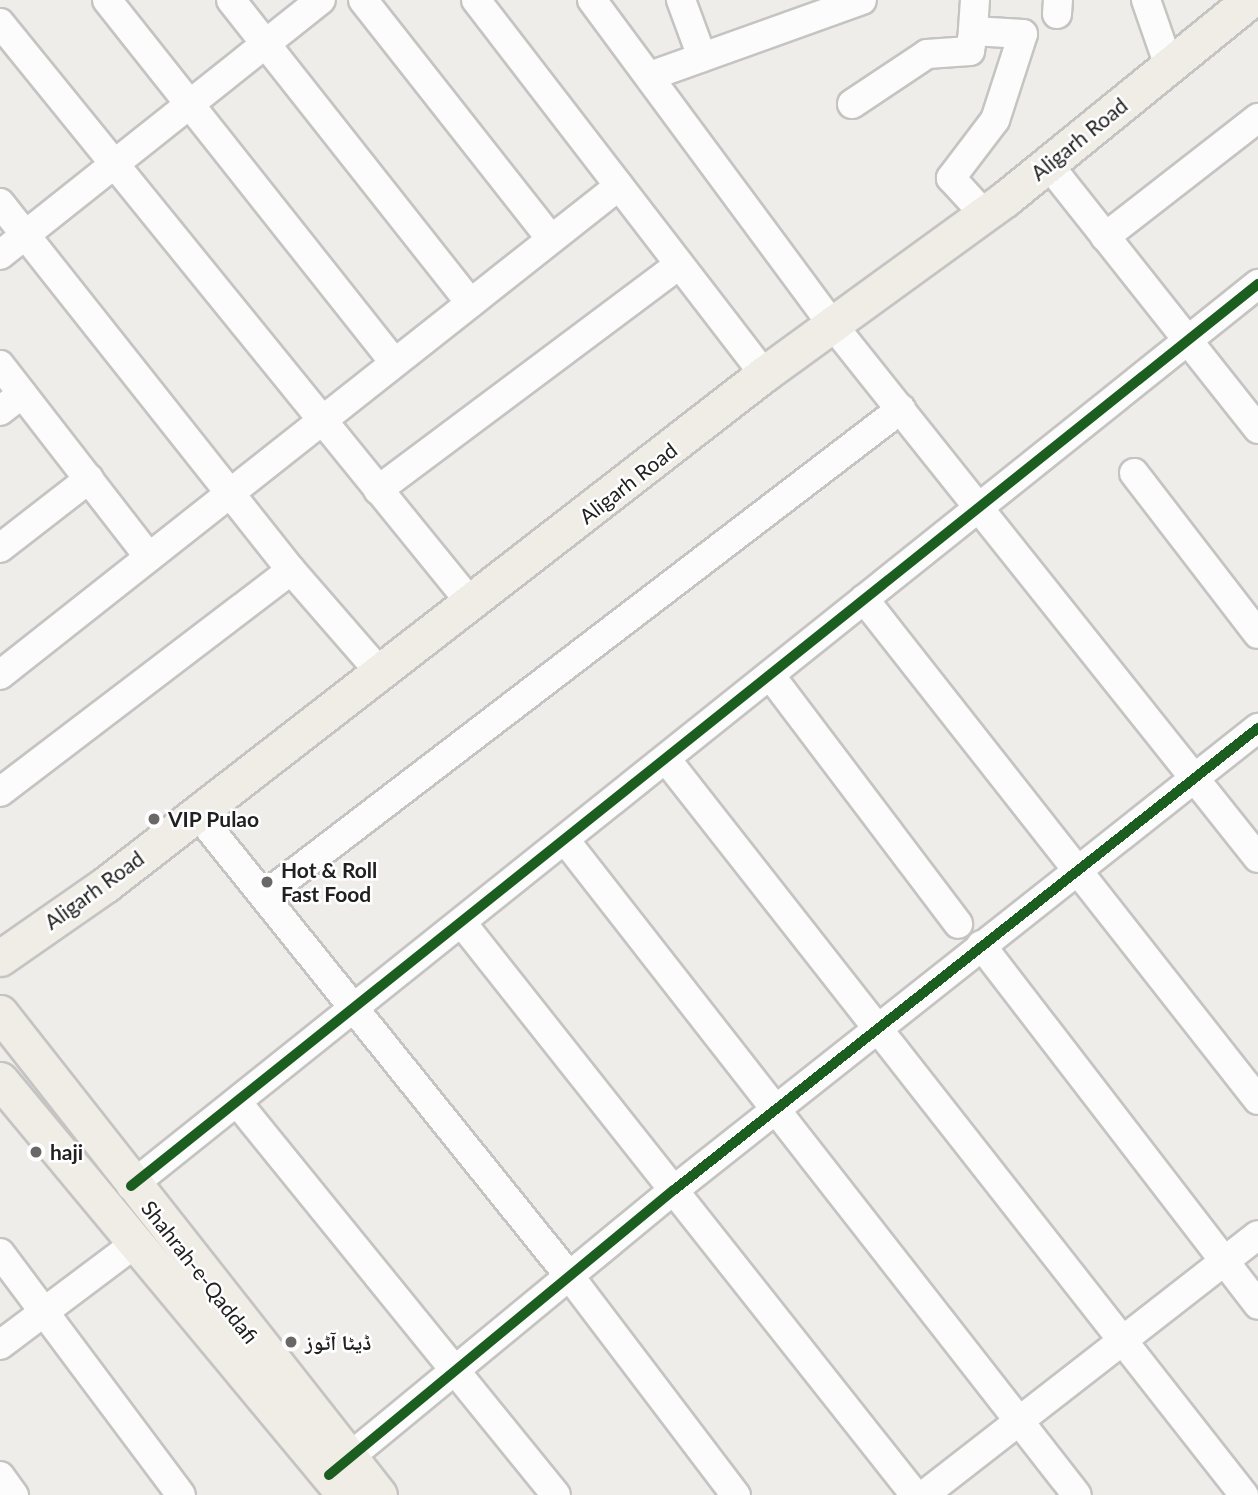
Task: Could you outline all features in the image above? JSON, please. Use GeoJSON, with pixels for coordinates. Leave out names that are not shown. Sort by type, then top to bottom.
{"type":"FeatureCollection","features":[{"type":"Feature","properties":{"kind":"main road","name":"Aligarh Road"},"geometry":{"type":"LineString","coordinates":[[0,958],[196,812],[764,374],[984,214],[1250,0]]}},
{"type":"Feature","properties":{"kind":"main road","name":"Shahrah-e-Qaddafi"},"geometry":{"type":"LineString","coordinates":[[0,1013],[131,1186],[340,1476]]}},
{"type":"Feature","properties":{"kind":"main road","name":"Shahrah-e-Qaddafi"},"geometry":{"type":"LineString","coordinates":[[0,1080],[136,1243],[340,1476],[379,1495]]}},
{"type":"Feature","properties":{"kind":"street"},"geometry":{"type":"LineString","coordinates":[[107,0],[395,363]]}},
{"type":"Feature","properties":{"kind":"street"},"geometry":{"type":"LineString","coordinates":[[231,0],[470,303]]}},
{"type":"Feature","properties":{"kind":"street"},"geometry":{"type":"LineString","coordinates":[[0,255],[321,0]]}},
{"type":"Feature","properties":{"kind":"street"},"geometry":{"type":"LineString","coordinates":[[363,0],[551,239]]}},
{"type":"Feature","properties":{"kind":"street"},"geometry":{"type":"LineString","coordinates":[[475,0],[764,374]]}},
{"type":"Feature","properties":{"kind":"street"},"geometry":{"type":"LineString","coordinates":[[592,0],[832,324],[1258,858]]}},
{"type":"Feature","properties":{"kind":"street"},"geometry":{"type":"LineString","coordinates":[[681,0],[702,57]]}},
{"type":"Feature","properties":{"kind":"street"},"geometry":{"type":"LineString","coordinates":[[852,104],[927,54],[970,51],[975,0]]}},
{"type":"Feature","properties":{"kind":"street"},"geometry":{"type":"LineString","coordinates":[[1146,0],[1169,66]]}},
{"type":"Feature","properties":{"kind":"street"},"geometry":{"type":"LineString","coordinates":[[650,76],[843,3]]}},
{"type":"Feature","properties":{"kind":"street"},"geometry":{"type":"LineString","coordinates":[[0,23],[470,602]]}},
{"type":"Feature","properties":{"kind":"street"},"geometry":{"type":"LineString","coordinates":[[973,31],[1023,34],[995,120],[951,178],[984,214]]}},
{"type":"Feature","properties":{"kind":"street"},"geometry":{"type":"LineString","coordinates":[[1105,237],[1258,117]]}},
{"type":"Feature","properties":{"kind":"street"},"geometry":{"type":"LineString","coordinates":[[1048,164],[1258,429]]}},
{"type":"Feature","properties":{"kind":"street"},"geometry":{"type":"LineString","coordinates":[[0,675],[619,186]]}},
{"type":"Feature","properties":{"kind":"street"},"geometry":{"type":"LineString","coordinates":[[0,203],[291,570],[378,670]]}},
{"type":"Feature","properties":{"kind":"street"},"geometry":{"type":"LineString","coordinates":[[378,490],[679,265]]}},
{"type":"Feature","properties":{"kind":"street"},"geometry":{"type":"LineString","coordinates":[[131,1186],[356,1010],[1258,284]]}},
{"type":"Feature","properties":{"kind":"street"},"geometry":{"type":"LineString","coordinates":[[0,365],[149,557]]}},
{"type":"Feature","properties":{"kind":"street"},"geometry":{"type":"LineString","coordinates":[[0,411],[22,394]]}},
{"type":"Feature","properties":{"kind":"street"},"geometry":{"type":"LineString","coordinates":[[264,896],[901,409]]}},
{"type":"Feature","properties":{"kind":"street"},"geometry":{"type":"LineString","coordinates":[[1134,473],[1258,634]]}},
{"type":"Feature","properties":{"kind":"street"},"geometry":{"type":"LineString","coordinates":[[0,548],[89,479]]}},
{"type":"Feature","properties":{"kind":"street"},"geometry":{"type":"LineString","coordinates":[[0,792],[291,570]]}},
{"type":"Feature","properties":{"kind":"street"},"geometry":{"type":"LineString","coordinates":[[864,599],[1258,1100]]}},
{"type":"Feature","properties":{"kind":"street"},"geometry":{"type":"LineString","coordinates":[[770,675],[958,924]]}},
{"type":"Feature","properties":{"kind":"street"},"geometry":{"type":"LineString","coordinates":[[340,1476],[459,1371],[674,1190],[1193,776],[1258,728]]}},
{"type":"Feature","properties":{"kind":"street"},"geometry":{"type":"LineString","coordinates":[[666,759],[874,1031],[1126,1338],[1244,1495]]}},
{"type":"Feature","properties":{"kind":"street"},"geometry":{"type":"LineString","coordinates":[[196,812],[571,1278],[736,1495]]}},
{"type":"Feature","properties":{"kind":"street"},"geometry":{"type":"LineString","coordinates":[[565,840],[774,1111],[1077,1495]]}},
{"type":"Feature","properties":{"kind":"street"},"geometry":{"type":"LineString","coordinates":[[462,923],[915,1495]]}},
{"type":"Feature","properties":{"kind":"street"},"geometry":{"type":"LineString","coordinates":[[981,945],[1258,1304]]}},
{"type":"Feature","properties":{"kind":"street"},"geometry":{"type":"LineString","coordinates":[[237,1102],[459,1371],[556,1495]]}},
{"type":"Feature","properties":{"kind":"street"},"geometry":{"type":"LineString","coordinates":[[924,1495],[1258,1235]]}},
{"type":"Feature","properties":{"kind":"street"},"geometry":{"type":"LineString","coordinates":[[0,1345],[136,1243]]}},
{"type":"Feature","properties":{"kind":"street"},"geometry":{"type":"LineString","coordinates":[[0,1253],[181,1495]]}},
{"type":"Feature","properties":{"kind":"street"},"geometry":{"type":"LineString","coordinates":[[0,1476],[14,1495]]}},
{"type":"Feature","properties":{"kind":"cycle path"},"geometry":{"type":"LineString","coordinates":[[131,1186],[1258,284]]}},
{"type":"Feature","properties":{"kind":"cycle path"},"geometry":{"type":"LineString","coordinates":[[329,1475],[674,1190],[1258,728]]}},
{"type":"Feature","properties":{"kind":"place","name":"VIP Pulao"},"geometry":{"type":"Point","coordinates":[154,819]}},
{"type":"Feature","properties":{"kind":"place","name":"Hot & Roll Fast Food"},"geometry":{"type":"Point","coordinates":[267,882]}},
{"type":"Feature","properties":{"kind":"place","name":"haji"},"geometry":{"type":"Point","coordinates":[36,1152]}},
{"type":"Feature","properties":{"kind":"place","name":"ڈیٹا آٹوز"},"geometry":{"type":"Point","coordinates":[291,1342]}}]}
